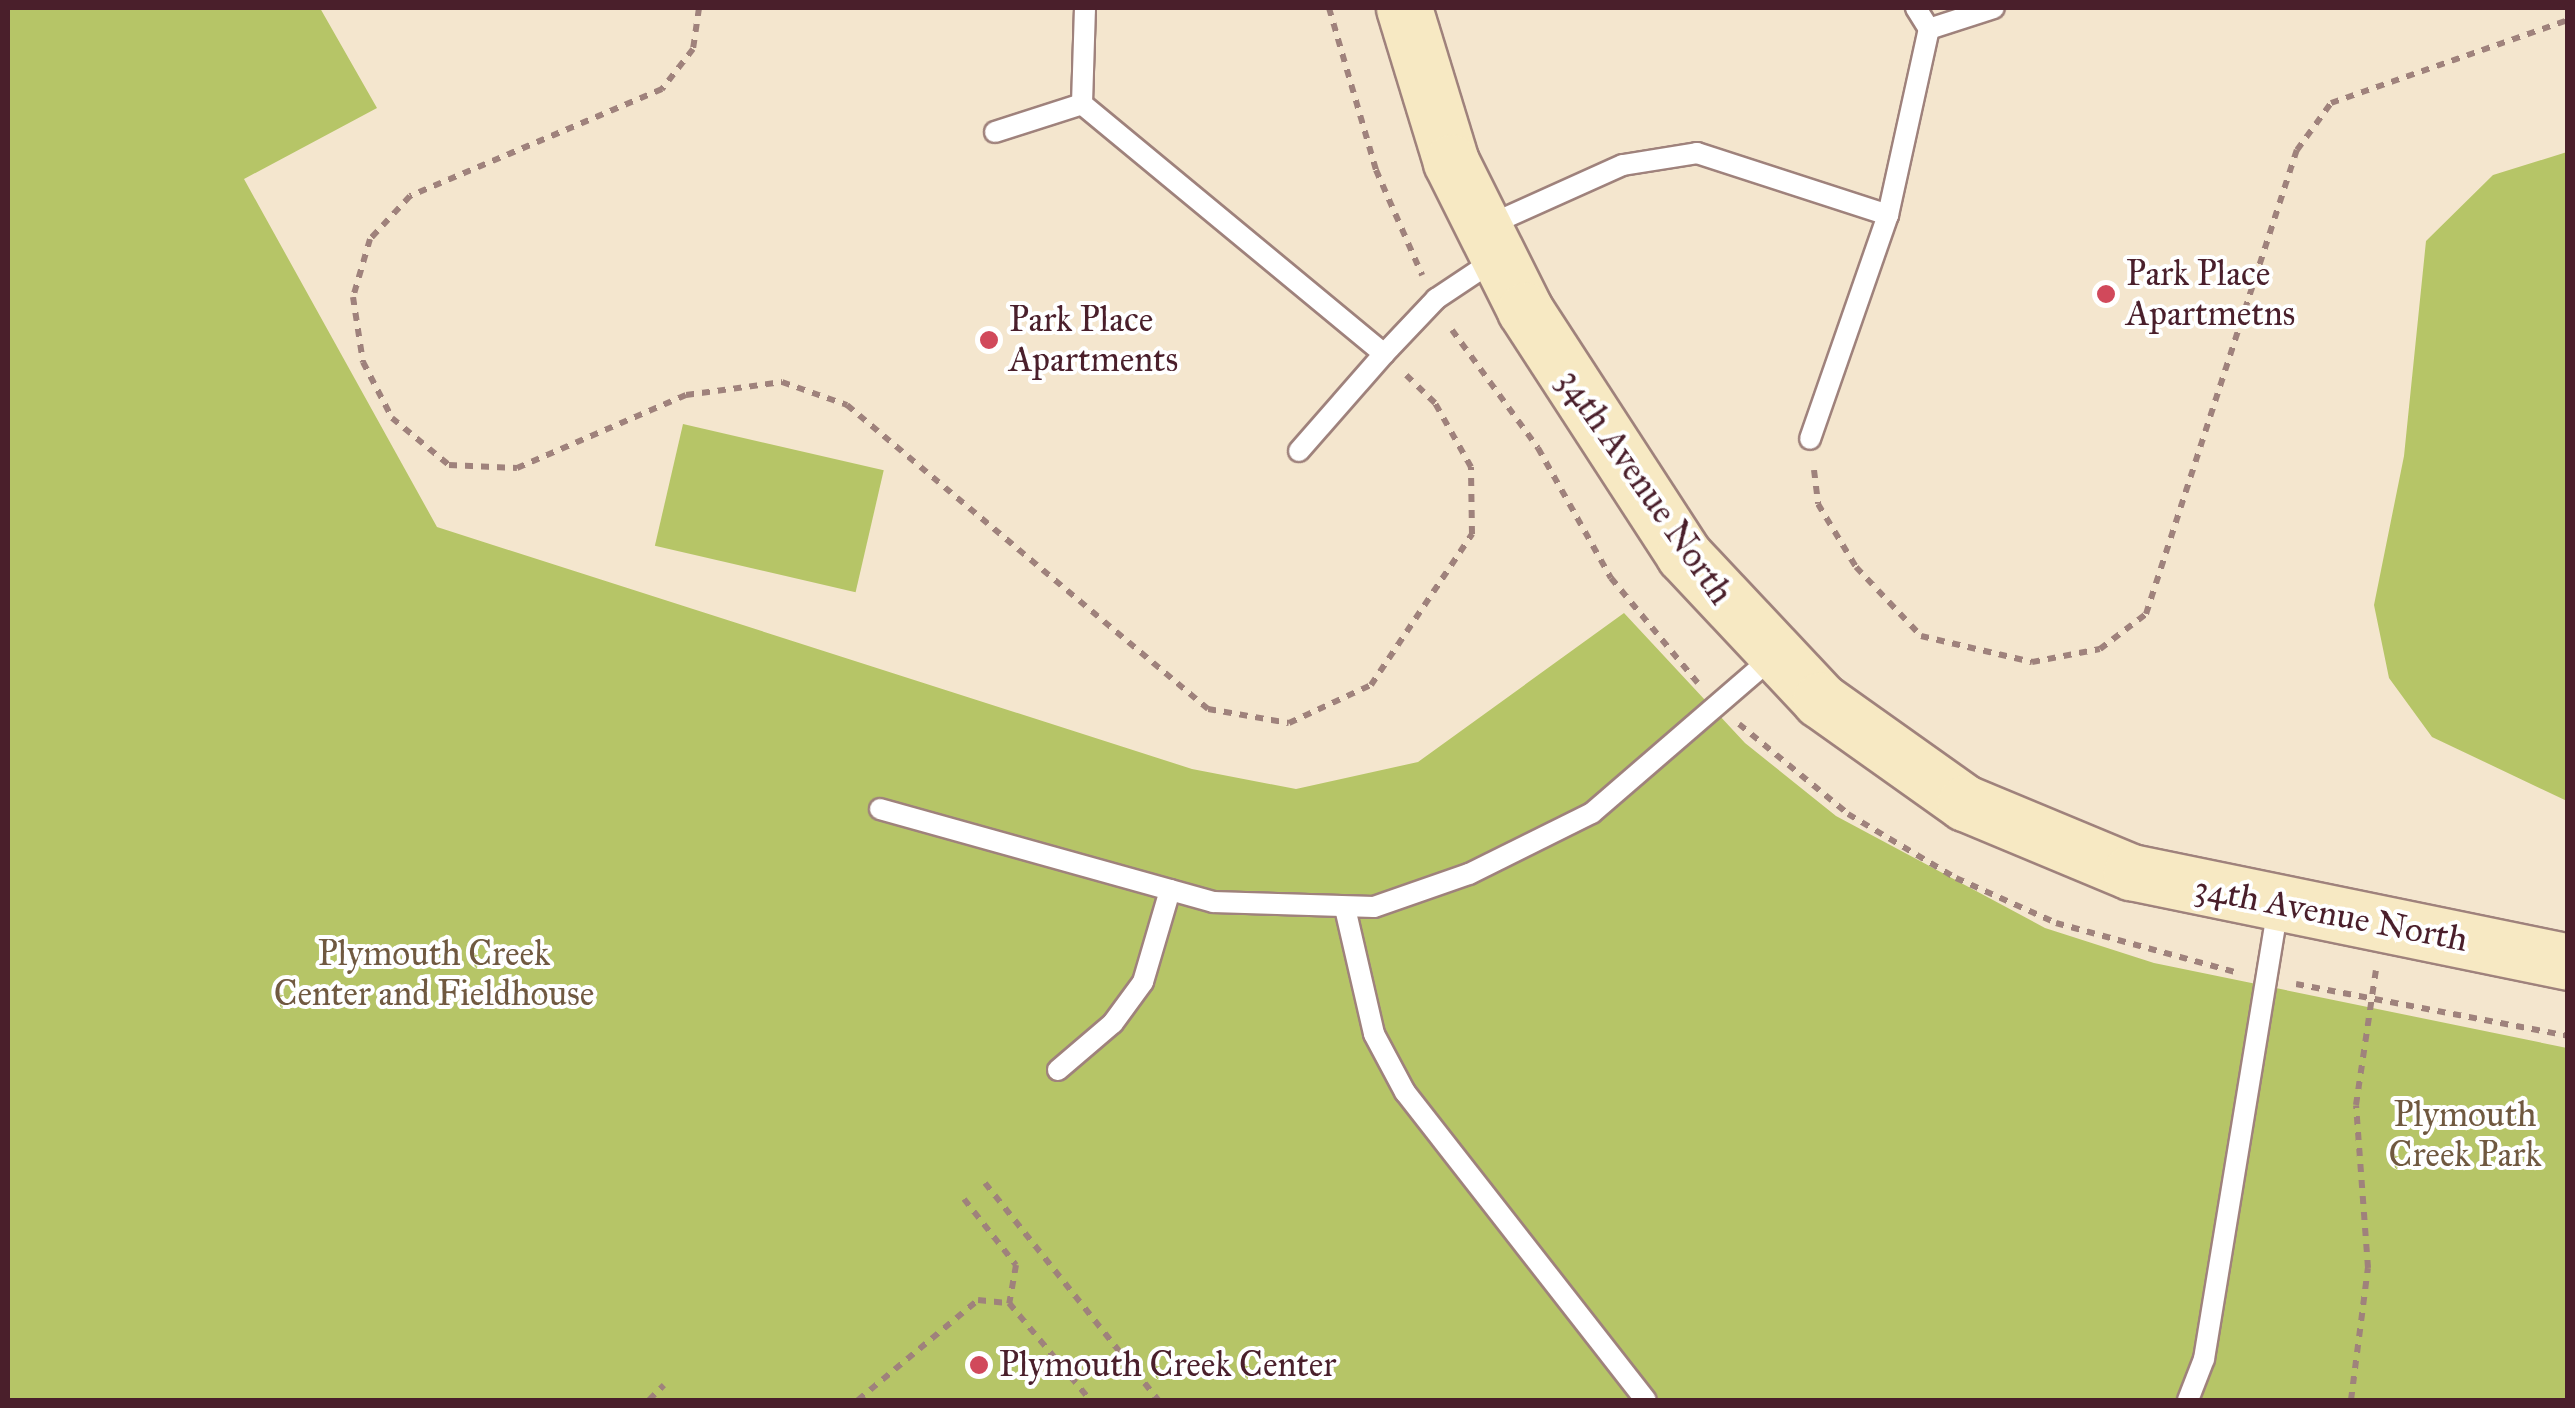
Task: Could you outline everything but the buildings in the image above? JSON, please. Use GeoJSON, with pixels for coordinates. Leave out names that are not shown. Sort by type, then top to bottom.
{"type":"FeatureCollection","features":[{"type":"Feature","properties":{"kind":"street","name":"34th Avenue North"},"geometry":{"type":"LineString","coordinates":[[1404,8],[1488,244],[1684,555],[1774,656],[1906,768],[1965,803],[2131,872],[2568,962]]}},
{"type":"Feature","properties":{"kind":"lane"},"geometry":{"type":"LineString","coordinates":[[1082,104],[1085,8]]}},
{"type":"Feature","properties":{"kind":"lane"},"geometry":{"type":"LineString","coordinates":[[1810,439],[1888,215],[1929,30],[1916,8]]}},
{"type":"Feature","properties":{"kind":"lane"},"geometry":{"type":"LineString","coordinates":[[1929,30],[1994,8]]}},
{"type":"Feature","properties":{"kind":"lane"},"geometry":{"type":"LineString","coordinates":[[1082,104],[1384,354]]}},
{"type":"Feature","properties":{"kind":"lane"},"geometry":{"type":"LineString","coordinates":[[995,132],[1082,104]]}},
{"type":"Feature","properties":{"kind":"lane"},"geometry":{"type":"LineString","coordinates":[[1299,451],[1488,244],[1622,166],[1697,154],[1888,215]]}},
{"type":"Feature","properties":{"kind":"lane"},"geometry":{"type":"LineString","coordinates":[[880,809],[1214,902],[1346,908],[1469,874],[1592,812],[1774,656]]}},
{"type":"Feature","properties":{"kind":"lane"},"geometry":{"type":"LineString","coordinates":[[1058,1070],[1113,1024],[1143,982],[1170,890]]}},
{"type":"Feature","properties":{"kind":"lane"},"geometry":{"type":"LineString","coordinates":[[2188,1400],[2204,1359],[2279,904]]}},
{"type":"Feature","properties":{"kind":"lane"},"geometry":{"type":"LineString","coordinates":[[1346,908],[1374,1034],[1405,1092],[1646,1400]]}},
{"type":"Feature","properties":{"kind":"path"},"geometry":{"type":"LineString","coordinates":[[699,8],[693,49],[662,89],[410,196],[370,240],[353,297],[364,362],[392,418],[449,465],[517,468],[686,395],[782,382],[847,405],[1208,709],[1290,723],[1371,686],[1472,534],[1471,467],[1435,403],[1384,354]]}},
{"type":"Feature","properties":{"kind":"path"},"geometry":{"type":"LineString","coordinates":[[1810,439],[1818,504],[1856,567],[1922,636],[2032,662],[2100,650],[2146,614],[2297,150],[2331,104],[2568,20]]}},
{"type":"Feature","properties":{"kind":"path"},"geometry":{"type":"LineString","coordinates":[[1848,814],[1956,878]]}},
{"type":"Feature","properties":{"kind":"path"},"geometry":{"type":"LineString","coordinates":[[2351,1400],[2368,1268],[2356,1105],[2381,924]]}},
{"type":"Feature","properties":{"kind":"path"},"geometry":{"type":"LineString","coordinates":[[985,1183],[1158,1400]]}},
{"type":"Feature","properties":{"kind":"path"},"geometry":{"type":"LineString","coordinates":[[964,1200],[1016,1265],[1008,1302]]}},
{"type":"Feature","properties":{"kind":"path"},"geometry":{"type":"LineString","coordinates":[[858,1400],[978,1300],[1008,1302],[1090,1400]]}},
{"type":"Feature","properties":{"kind":"path"},"geometry":{"type":"LineString","coordinates":[[649,1400],[664,1386]]}},
{"type":"Feature","properties":{"kind":"green space","name":"Plymouth Creek Center and Fieldhouse"},"geometry":{"type":"Polygon","coordinates":[[[8,8],[320,8],[377,108],[244,179],[437,527],[1192,769],[1296,789],[1418,762],[1624,613],[1745,743],[1836,816],[2045,928],[2154,963],[2567,1048],[2567,1400],[8,1400],[8,8]]]}},
{"type":"Feature","properties":{"kind":"green space"},"geometry":{"type":"Polygon","coordinates":[[[2567,152],[2567,801],[2432,737],[2389,678],[2374,605],[2404,456],[2426,241],[2493,175],[2567,152]]]}},
{"type":"Feature","properties":{"kind":"green space"},"geometry":{"type":"Polygon","coordinates":[[[683,424],[884,470],[856,592],[655,546],[683,424]]]}},
{"type":"Feature","properties":{"kind":"place","name":"Park Place Apartmetns"},"geometry":{"type":"Point","coordinates":[2106,294]}},
{"type":"Feature","properties":{"kind":"place","name":"Park Place Apartments"},"geometry":{"type":"Point","coordinates":[989,340]}},
{"type":"Feature","properties":{"kind":"place","name":"Plymouth Creek Center"},"geometry":{"type":"Point","coordinates":[979,1365]}},
{"type":"Feature","properties":{"kind":"park label","name":"Plymouth Creek Park"},"geometry":{"type":"Point","coordinates":[2465,1135]}}]}
